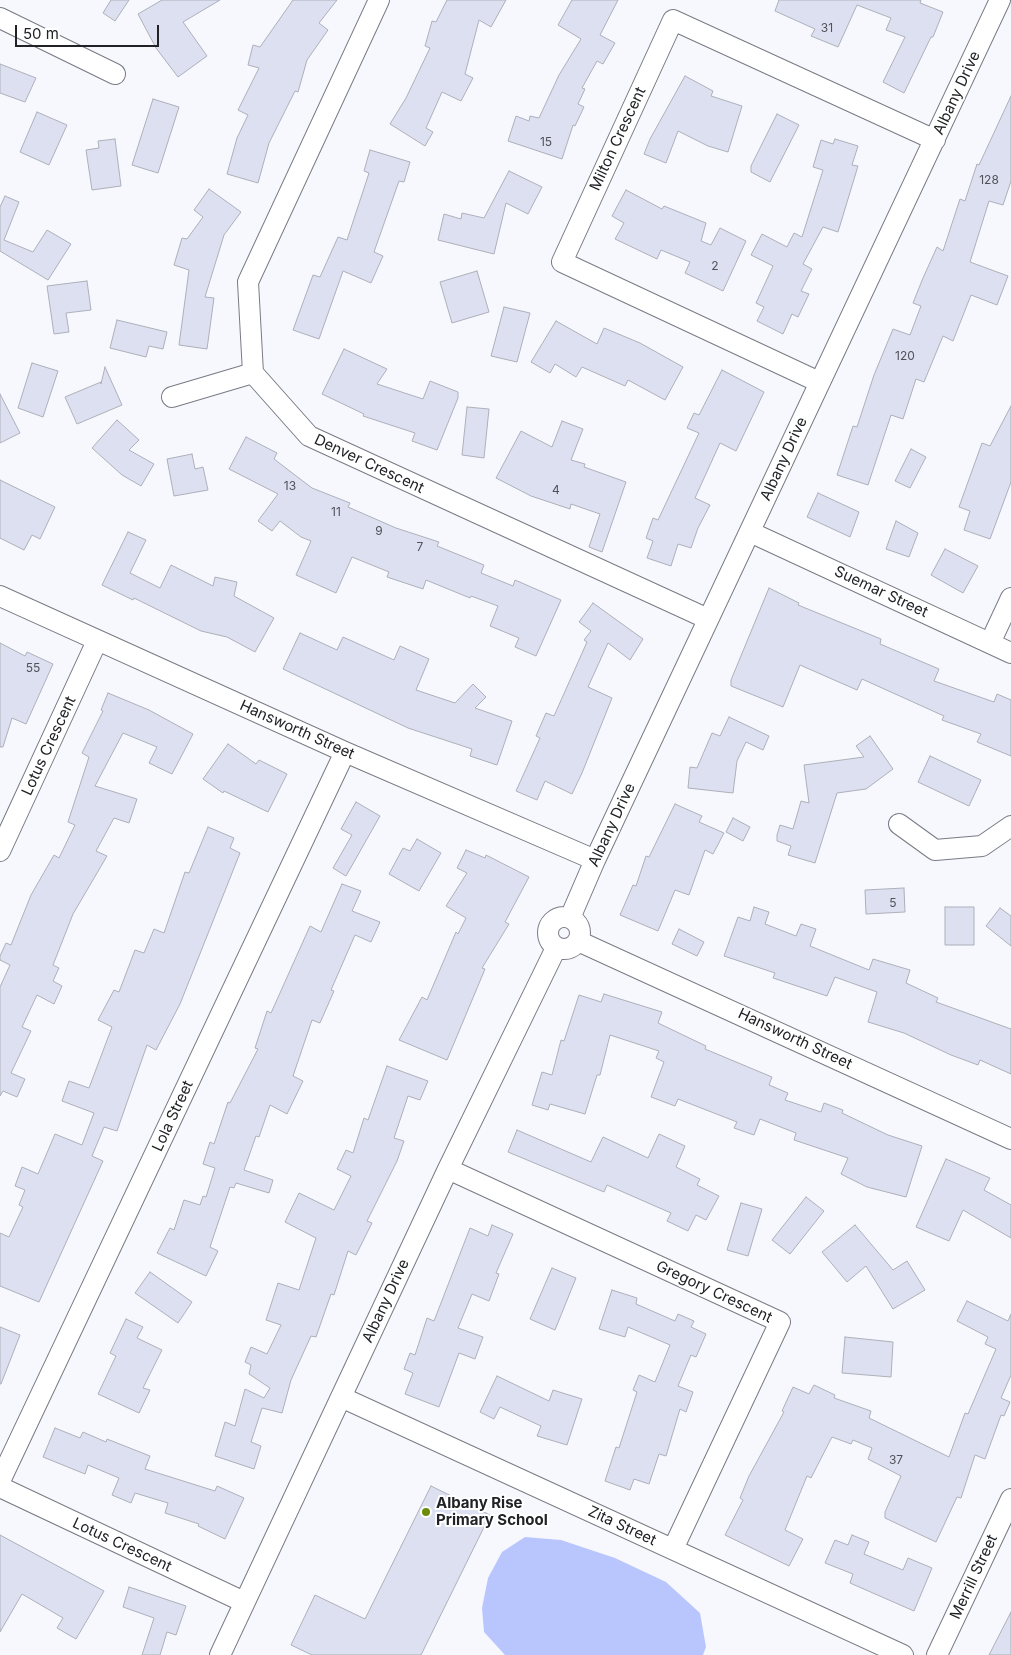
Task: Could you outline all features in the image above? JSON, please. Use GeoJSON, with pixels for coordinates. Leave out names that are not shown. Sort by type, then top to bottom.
{"type":"FeatureCollection","features":[{"type":"Feature","properties":{"kind":"street"},"geometry":{"type":"LineString","coordinates":[[172,397],[253,373],[248,282],[379,0]]}},
{"type":"Feature","properties":{"kind":"street","name":"Albany Drive"},"geometry":{"type":"LineString","coordinates":[[570,918],[595,860],[1000,0]]}},
{"type":"Feature","properties":{"kind":"street"},"geometry":{"type":"LineString","coordinates":[[0,18],[116,74]]}},
{"type":"Feature","properties":{"kind":"street","name":"Milton Crescent"},"geometry":{"type":"LineString","coordinates":[[819,382],[562,262],[673,20],[935,140]]}},
{"type":"Feature","properties":{"kind":"street","name":"Denver Crescent"},"geometry":{"type":"LineString","coordinates":[[253,373],[309,436],[708,619]]}},
{"type":"Feature","properties":{"kind":"street","name":"Suemar Street"},"geometry":{"type":"LineString","coordinates":[[750,532],[1011,653]]}},
{"type":"Feature","properties":{"kind":"street","name":"Hansworth Street"},"geometry":{"type":"LineString","coordinates":[[0,596],[346,752],[595,860]]}},
{"type":"Feature","properties":{"kind":"street"},"geometry":{"type":"LineString","coordinates":[[990,643],[1011,598]]}},
{"type":"Feature","properties":{"kind":"street","name":"Lotus Crescent"},"geometry":{"type":"LineString","coordinates":[[0,851],[97,641]]}},
{"type":"Feature","properties":{"kind":"street","name":"Lola Street"},"geometry":{"type":"LineString","coordinates":[[0,1481],[346,752]]}},
{"type":"Feature","properties":{"kind":"street"},"geometry":{"type":"LineString","coordinates":[[899,824],[936,850],[982,846],[1011,826]]}},
{"type":"Feature","properties":{"kind":"street"},"geometry":{"type":"LineString","coordinates":[[559,918],[570,918],[578,925],[580,936],[578,941],[566,950],[556,948],[551,944],[547,934],[550,924],[559,918]]}},
{"type":"Feature","properties":{"kind":"street","name":"Hansworth Street"},"geometry":{"type":"LineString","coordinates":[[578,941],[1011,1139]]}},
{"type":"Feature","properties":{"kind":"street","name":"Albany Drive"},"geometry":{"type":"LineString","coordinates":[[220,1655],[448,1169],[556,948]]}},
{"type":"Feature","properties":{"kind":"street","name":"Gregory Crescent"},"geometry":{"type":"LineString","coordinates":[[448,1169],[780,1322],[673,1549]]}},
{"type":"Feature","properties":{"kind":"street","name":"Zita Street"},"geometry":{"type":"LineString","coordinates":[[341,1397],[902,1655]]}},
{"type":"Feature","properties":{"kind":"street","name":"Lotus Crescent"},"geometry":{"type":"LineString","coordinates":[[0,1487],[244,1602]]}},
{"type":"Feature","properties":{"kind":"street","name":"Merrill Street"},"geometry":{"type":"LineString","coordinates":[[937,1655],[1011,1499]]}},
{"type":"Feature","properties":{"kind":"shaded area"},"geometry":{"type":"Polygon","coordinates":[[[525,1537],[561,1540],[615,1558],[666,1582],[700,1613],[706,1647],[703,1655],[505,1655],[484,1632],[482,1608],[488,1578],[502,1552],[525,1537]]]}},
{"type":"Feature","properties":{"kind":"building"},"geometry":{"type":"Polygon","coordinates":[[[111,0],[129,0],[115,21],[103,13],[111,0]]]}},
{"type":"Feature","properties":{"kind":"building"},"geometry":{"type":"Polygon","coordinates":[[[162,0],[220,0],[183,22],[207,56],[178,77],[156,48],[138,14],[162,0]]]}},
{"type":"Feature","properties":{"kind":"building"},"geometry":{"type":"Polygon","coordinates":[[[293,0],[337,0],[319,23],[328,30],[307,60],[298,92],[295,91],[269,143],[258,183],[227,174],[237,138],[248,115],[238,110],[259,68],[248,65],[253,45],[260,47],[293,0]]]}},
{"type":"Feature","properties":{"kind":"building"},"geometry":{"type":"Polygon","coordinates":[[[447,0],[506,0],[491,27],[479,20],[465,74],[473,78],[461,101],[442,92],[426,128],[433,132],[425,146],[390,124],[406,98],[430,48],[425,46],[432,21],[436,22],[447,0]]]}},
{"type":"Feature","properties":{"kind":"building"},"geometry":{"type":"Polygon","coordinates":[[[572,0],[618,0],[600,35],[615,43],[603,64],[597,61],[582,88],[585,89],[578,104],[584,107],[575,126],[573,125],[562,159],[508,141],[516,116],[529,121],[530,116],[539,118],[559,75],[581,39],[558,25],[572,0]]]}},
{"type":"Feature","properties":{"kind":"building"},"geometry":{"type":"Polygon","coordinates":[[[779,0],[921,0],[920,3],[943,12],[933,37],[931,37],[904,93],[883,82],[905,37],[886,30],[891,18],[857,5],[838,47],[811,36],[815,29],[775,11],[779,0]]]}},
{"type":"Feature","properties":{"kind":"building"},"geometry":{"type":"Polygon","coordinates":[[[0,64],[36,78],[25,102],[0,93],[0,64]]]}},
{"type":"Feature","properties":{"kind":"building"},"geometry":{"type":"Polygon","coordinates":[[[685,76],[713,91],[711,96],[742,106],[728,152],[708,146],[678,131],[666,163],[644,154],[650,139],[685,76]]]}},
{"type":"Feature","properties":{"kind":"building"},"geometry":{"type":"Polygon","coordinates":[[[1011,96],[1011,181],[1003,205],[989,201],[970,262],[1008,276],[997,305],[971,295],[953,341],[943,336],[924,382],[916,379],[903,419],[891,415],[868,485],[837,475],[853,426],[857,427],[874,375],[893,329],[910,335],[921,306],[913,303],[923,278],[937,247],[943,251],[960,199],[965,201],[977,164],[979,165],[1011,96]]]}},
{"type":"Feature","properties":{"kind":"building"},"geometry":{"type":"Polygon","coordinates":[[[153,99],[179,107],[158,173],[132,165],[153,99]]]}},
{"type":"Feature","properties":{"kind":"building"},"geometry":{"type":"Polygon","coordinates":[[[37,112],[67,125],[49,165],[20,152],[37,112]]]}},
{"type":"Feature","properties":{"kind":"building"},"geometry":{"type":"Polygon","coordinates":[[[777,114],[799,125],[770,182],[751,172],[751,166],[777,114]]]}},
{"type":"Feature","properties":{"kind":"building"},"geometry":{"type":"Polygon","coordinates":[[[115,139],[121,186],[92,190],[86,150],[99,148],[98,141],[115,139]]]}},
{"type":"Feature","properties":{"kind":"building"},"geometry":{"type":"Polygon","coordinates":[[[835,139],[858,146],[852,165],[858,166],[838,232],[823,227],[803,264],[812,269],[801,291],[809,294],[798,317],[792,314],[783,334],[757,321],[764,307],[756,303],[773,266],[751,255],[762,234],[787,247],[794,233],[802,237],[823,170],[813,167],[821,140],[833,144],[835,139]]]}},
{"type":"Feature","properties":{"kind":"building"},"geometry":{"type":"Polygon","coordinates":[[[370,150],[410,162],[404,182],[399,181],[374,252],[383,256],[371,283],[343,271],[319,339],[293,330],[313,275],[320,277],[338,237],[347,240],[369,173],[364,171],[370,150]]]}},
{"type":"Feature","properties":{"kind":"building"},"geometry":{"type":"Polygon","coordinates":[[[509,171],[542,187],[528,214],[506,203],[494,254],[438,240],[444,214],[461,219],[462,213],[484,218],[509,171]]]}},
{"type":"Feature","properties":{"kind":"building"},"geometry":{"type":"Polygon","coordinates":[[[209,189],[241,212],[224,235],[205,297],[214,298],[207,349],[179,345],[189,270],[174,265],[182,238],[187,239],[203,217],[194,210],[209,189]]]}},
{"type":"Feature","properties":{"kind":"building"},"geometry":{"type":"Polygon","coordinates":[[[626,190],[662,209],[664,206],[706,223],[701,241],[711,245],[720,228],[746,241],[723,291],[685,273],[690,262],[661,250],[657,259],[615,239],[624,223],[612,216],[626,190]]]}},
{"type":"Feature","properties":{"kind":"building"},"geometry":{"type":"Polygon","coordinates":[[[5,196],[19,202],[4,240],[33,252],[47,230],[71,244],[48,280],[0,251],[0,207],[5,196]]]}},
{"type":"Feature","properties":{"kind":"building"},"geometry":{"type":"Polygon","coordinates":[[[477,271],[489,312],[452,323],[440,282],[477,271]]]}},
{"type":"Feature","properties":{"kind":"building"},"geometry":{"type":"Polygon","coordinates":[[[87,281],[91,310],[66,313],[69,332],[54,334],[47,286],[87,281]]]}},
{"type":"Feature","properties":{"kind":"building"},"geometry":{"type":"Polygon","coordinates":[[[504,307],[530,313],[517,362],[491,356],[504,307]]]}},
{"type":"Feature","properties":{"kind":"building"},"geometry":{"type":"Polygon","coordinates":[[[117,320],[167,332],[163,349],[149,346],[146,357],[110,348],[117,320]]]}},
{"type":"Feature","properties":{"kind":"building"},"geometry":{"type":"Polygon","coordinates":[[[556,321],[597,344],[604,328],[640,343],[683,367],[665,400],[628,380],[625,386],[582,367],[576,377],[555,364],[550,373],[531,362],[556,321]]]}},
{"type":"Feature","properties":{"kind":"building"},"geometry":{"type":"Polygon","coordinates":[[[344,349],[387,369],[377,384],[423,399],[430,381],[458,392],[458,398],[437,450],[412,441],[415,433],[363,416],[364,414],[322,394],[344,349]]]}},
{"type":"Feature","properties":{"kind":"building"},"geometry":{"type":"Polygon","coordinates":[[[32,363],[58,371],[43,417],[18,408],[32,363]]]}},
{"type":"Feature","properties":{"kind":"building"},"geometry":{"type":"Polygon","coordinates":[[[105,367],[122,405],[77,424],[65,397],[101,382],[101,384],[105,367]]]}},
{"type":"Feature","properties":{"kind":"building"},"geometry":{"type":"Polygon","coordinates":[[[722,370],[764,392],[736,451],[720,443],[695,498],[710,505],[698,528],[691,548],[678,544],[671,566],[647,558],[653,541],[646,538],[653,518],[658,520],[699,433],[687,428],[694,413],[699,415],[722,370]]]}},
{"type":"Feature","properties":{"kind":"building"},"geometry":{"type":"Polygon","coordinates":[[[0,394],[20,433],[0,443],[0,394]]]}},
{"type":"Feature","properties":{"kind":"building"},"geometry":{"type":"Polygon","coordinates":[[[1011,406],[1011,482],[990,539],[964,530],[970,511],[959,507],[982,443],[990,446],[1011,406]]]}},
{"type":"Feature","properties":{"kind":"building"},"geometry":{"type":"Polygon","coordinates":[[[467,407],[489,409],[484,458],[462,455],[467,407]]]}},
{"type":"Feature","properties":{"kind":"building"},"geometry":{"type":"Polygon","coordinates":[[[117,420],[139,440],[129,450],[154,464],[141,486],[122,475],[92,448],[117,420]]]}},
{"type":"Feature","properties":{"kind":"building"},"geometry":{"type":"Polygon","coordinates":[[[562,421],[583,429],[571,460],[585,464],[584,467],[626,482],[602,552],[589,547],[600,514],[571,504],[570,509],[531,496],[496,478],[521,431],[552,447],[562,421]]]}},
{"type":"Feature","properties":{"kind":"building"},"geometry":{"type":"Polygon","coordinates":[[[246,437],[277,453],[274,459],[312,488],[350,503],[348,507],[396,528],[439,542],[437,546],[484,565],[481,573],[513,586],[515,580],[561,600],[536,656],[515,647],[519,638],[490,626],[498,606],[471,596],[470,598],[426,580],[423,589],[387,577],[389,572],[352,557],[336,593],[296,575],[311,541],[301,537],[280,521],[272,531],[258,521],[278,494],[229,469],[246,437]]]}},
{"type":"Feature","properties":{"kind":"building"},"geometry":{"type":"Polygon","coordinates":[[[911,449],[926,457],[910,488],[895,481],[911,449]]]}},
{"type":"Feature","properties":{"kind":"building"},"geometry":{"type":"Polygon","coordinates":[[[192,454],[195,469],[203,467],[208,490],[174,496],[167,459],[192,454]]]}},
{"type":"Feature","properties":{"kind":"building"},"geometry":{"type":"Polygon","coordinates":[[[0,480],[55,507],[40,539],[32,535],[24,550],[0,538],[0,480]]]}},
{"type":"Feature","properties":{"kind":"building"},"geometry":{"type":"Polygon","coordinates":[[[818,493],[859,512],[850,537],[807,517],[818,493]]]}},
{"type":"Feature","properties":{"kind":"building"},"geometry":{"type":"Polygon","coordinates":[[[896,521],[918,533],[909,557],[886,549],[896,521]]]}},
{"type":"Feature","properties":{"kind":"building"},"geometry":{"type":"Polygon","coordinates":[[[128,532],[146,540],[130,573],[160,588],[171,565],[213,586],[215,577],[237,582],[234,596],[274,618],[255,652],[227,637],[201,631],[134,598],[133,600],[102,585],[128,532]]]}},
{"type":"Feature","properties":{"kind":"building"},"geometry":{"type":"Polygon","coordinates":[[[945,549],[978,566],[963,593],[931,575],[945,549]]]}},
{"type":"Feature","properties":{"kind":"building"},"geometry":{"type":"Polygon","coordinates":[[[769,588],[799,603],[798,605],[881,639],[880,644],[939,669],[934,681],[994,702],[997,694],[1011,700],[1011,756],[977,742],[981,734],[942,720],[944,716],[862,679],[857,690],[800,665],[783,707],[731,686],[731,680],[769,588]]]}},
{"type":"Feature","properties":{"kind":"building"},"geometry":{"type":"Polygon","coordinates":[[[593,603],[643,639],[630,660],[608,643],[588,687],[612,698],[582,773],[572,794],[545,781],[537,800],[516,791],[540,738],[536,736],[546,713],[554,716],[587,642],[584,640],[591,631],[579,622],[593,603]]]}},
{"type":"Feature","properties":{"kind":"building"},"geometry":{"type":"Polygon","coordinates":[[[300,633],[337,650],[343,637],[394,660],[400,646],[429,659],[416,690],[455,703],[473,684],[486,697],[475,708],[512,721],[497,765],[470,756],[472,749],[408,728],[283,669],[300,633]]]}},
{"type":"Feature","properties":{"kind":"building"},"geometry":{"type":"Polygon","coordinates":[[[0,643],[25,656],[27,652],[53,664],[26,724],[12,718],[3,747],[0,747],[0,643]]]}},
{"type":"Feature","properties":{"kind":"building"},"geometry":{"type":"Polygon","coordinates":[[[108,693],[149,710],[193,734],[172,774],[149,763],[157,747],[123,733],[95,786],[137,799],[129,823],[114,818],[96,851],[107,856],[73,914],[53,965],[59,968],[53,981],[62,986],[54,1004],[37,995],[22,1027],[31,1031],[11,1073],[25,1079],[17,1097],[3,1091],[0,1096],[0,987],[10,965],[0,960],[0,956],[6,943],[11,945],[31,895],[54,855],[59,858],[75,825],[68,822],[89,757],[82,753],[103,711],[101,710],[108,693]]]}},
{"type":"Feature","properties":{"kind":"building"},"geometry":{"type":"Polygon","coordinates":[[[729,717],[769,736],[763,750],[746,742],[737,761],[733,793],[688,788],[690,767],[697,768],[712,733],[720,736],[729,717]]]}},
{"type":"Feature","properties":{"kind":"building"},"geometry":{"type":"Polygon","coordinates":[[[870,736],[893,769],[866,789],[837,793],[815,863],[788,855],[791,846],[777,841],[777,835],[780,825],[793,829],[801,801],[809,803],[804,765],[864,757],[856,746],[870,736]]]}},
{"type":"Feature","properties":{"kind":"building"},"geometry":{"type":"Polygon","coordinates":[[[228,744],[256,764],[259,760],[287,774],[268,812],[224,791],[223,793],[203,779],[228,744]]]}},
{"type":"Feature","properties":{"kind":"building"},"geometry":{"type":"Polygon","coordinates":[[[930,756],[981,780],[969,806],[918,782],[930,756]]]}},
{"type":"Feature","properties":{"kind":"building"},"geometry":{"type":"Polygon","coordinates":[[[356,802],[380,816],[346,876],[333,868],[352,835],[341,829],[356,802]]]}},
{"type":"Feature","properties":{"kind":"building"},"geometry":{"type":"Polygon","coordinates":[[[675,804],[702,816],[699,822],[724,833],[713,854],[705,850],[689,895],[675,890],[658,931],[620,915],[633,885],[636,886],[646,856],[649,857],[675,804]]]}},
{"type":"Feature","properties":{"kind":"building"},"geometry":{"type":"Polygon","coordinates":[[[733,818],[750,827],[743,841],[726,832],[733,818]]]}},
{"type":"Feature","properties":{"kind":"building"},"geometry":{"type":"Polygon","coordinates":[[[208,827],[234,838],[230,848],[240,853],[180,1004],[156,1050],[147,1045],[117,1131],[104,1127],[92,1156],[103,1161],[39,1302],[0,1286],[0,1233],[9,1237],[23,1207],[19,1205],[25,1190],[15,1186],[22,1167],[38,1174],[55,1134],[82,1145],[94,1113],[62,1101],[69,1081],[89,1088],[112,1027],[98,1020],[114,990],[119,992],[135,950],[144,953],[154,929],[164,933],[185,872],[189,873],[208,827]]]}},
{"type":"Feature","properties":{"kind":"building"},"geometry":{"type":"Polygon","coordinates":[[[417,839],[441,853],[419,891],[389,874],[403,848],[410,851],[417,839]]]}},
{"type":"Feature","properties":{"kind":"building"},"geometry":{"type":"Polygon","coordinates":[[[466,850],[485,858],[486,855],[529,877],[505,922],[509,924],[482,968],[485,969],[447,1060],[399,1040],[422,997],[427,1000],[456,932],[458,934],[466,918],[446,906],[467,873],[457,868],[466,850]]]}},
{"type":"Feature","properties":{"kind":"building"},"geometry":{"type":"Polygon","coordinates":[[[342,884],[361,891],[352,911],[380,922],[371,942],[355,935],[331,990],[334,991],[320,1023],[312,1020],[293,1076],[303,1081],[287,1114],[270,1105],[259,1137],[256,1136],[244,1170],[273,1180],[269,1193],[236,1183],[234,1188],[230,1187],[210,1247],[218,1251],[206,1276],[157,1253],[170,1228],[174,1230],[184,1200],[200,1205],[203,1196],[206,1197],[215,1168],[203,1164],[210,1142],[214,1144],[228,1102],[230,1103],[258,1049],[255,1048],[267,1011],[271,1013],[310,926],[321,932],[342,884]]]}},
{"type":"Feature","properties":{"kind":"building"},"geometry":{"type":"Polygon","coordinates":[[[904,888],[905,912],[866,914],[865,890],[904,888]]]}},
{"type":"Feature","properties":{"kind":"building"},"geometry":{"type":"Polygon","coordinates":[[[754,907],[769,912],[765,924],[796,936],[801,924],[816,929],[810,946],[869,970],[873,959],[910,970],[906,983],[938,998],[936,1002],[1011,1029],[1011,1074],[980,1060],[978,1065],[951,1055],[904,1033],[868,1022],[877,992],[835,977],[827,996],[773,978],[775,973],[724,956],[738,917],[750,921],[754,907]]]}},
{"type":"Feature","properties":{"kind":"building"},"geometry":{"type":"Polygon","coordinates":[[[945,907],[974,907],[974,945],[945,945],[945,907]]]}},
{"type":"Feature","properties":{"kind":"building"},"geometry":{"type":"Polygon","coordinates":[[[1000,908],[1011,916],[1011,946],[986,926],[1000,908]]]}},
{"type":"Feature","properties":{"kind":"building"},"geometry":{"type":"Polygon","coordinates":[[[679,929],[704,942],[697,956],[672,944],[679,929]]]}},
{"type":"Feature","properties":{"kind":"building"},"geometry":{"type":"Polygon","coordinates":[[[604,994],[662,1012],[658,1023],[706,1046],[705,1049],[772,1077],[769,1085],[788,1093],[785,1100],[821,1112],[824,1103],[843,1110],[842,1113],[888,1135],[922,1146],[906,1197],[867,1187],[841,1174],[848,1158],[794,1140],[796,1133],[760,1119],[754,1135],[734,1128],[737,1122],[678,1099],[675,1106],[651,1097],[664,1062],[656,1058],[659,1051],[610,1035],[600,1075],[597,1075],[585,1114],[550,1104],[548,1110],[532,1105],[542,1072],[552,1075],[561,1040],[564,1041],[579,995],[601,1002],[604,994]]]}},
{"type":"Feature","properties":{"kind":"building"},"geometry":{"type":"Polygon","coordinates":[[[387,1066],[428,1081],[420,1100],[408,1096],[394,1138],[404,1141],[397,1161],[367,1221],[372,1223],[356,1255],[348,1251],[334,1295],[331,1294],[316,1337],[311,1336],[291,1380],[282,1413],[262,1408],[251,1442],[261,1446],[254,1469],[215,1456],[225,1422],[235,1426],[245,1389],[264,1398],[270,1388],[249,1374],[251,1365],[245,1362],[251,1347],[267,1354],[281,1325],[266,1320],[278,1283],[299,1290],[316,1238],[285,1222],[299,1193],[334,1210],[351,1176],[337,1169],[346,1150],[353,1153],[364,1118],[368,1120],[387,1066]]]}},
{"type":"Feature","properties":{"kind":"building"},"geometry":{"type":"Polygon","coordinates":[[[517,1130],[591,1162],[603,1137],[648,1158],[659,1134],[685,1146],[676,1167],[700,1179],[697,1185],[719,1196],[706,1220],[696,1215],[688,1231],[667,1221],[671,1213],[607,1185],[604,1192],[508,1152],[517,1130]]]}},
{"type":"Feature","properties":{"kind":"building"},"geometry":{"type":"Polygon","coordinates":[[[946,1159],[990,1178],[984,1190],[1011,1205],[1011,1238],[963,1210],[949,1241],[916,1227],[946,1159]]]}},
{"type":"Feature","properties":{"kind":"building"},"geometry":{"type":"Polygon","coordinates":[[[806,1197],[824,1211],[790,1254],[772,1240],[806,1197]]]}},
{"type":"Feature","properties":{"kind":"building"},"geometry":{"type":"Polygon","coordinates":[[[741,1203],[762,1209],[748,1256],[727,1250],[741,1203]]]}},
{"type":"Feature","properties":{"kind":"building"},"geometry":{"type":"Polygon","coordinates":[[[492,1225],[513,1234],[496,1273],[499,1274],[489,1301],[472,1294],[458,1328],[483,1337],[475,1359],[459,1353],[439,1407],[405,1394],[413,1373],[404,1369],[410,1353],[415,1355],[427,1318],[434,1321],[470,1228],[488,1236],[492,1225]]]}},
{"type":"Feature","properties":{"kind":"building"},"geometry":{"type":"Polygon","coordinates":[[[855,1225],[893,1270],[907,1261],[925,1290],[893,1309],[866,1266],[847,1282],[822,1252],[855,1225]]]}},
{"type":"Feature","properties":{"kind":"building"},"geometry":{"type":"Polygon","coordinates":[[[552,1268],[576,1278],[555,1330],[530,1319],[552,1268]]]}},
{"type":"Feature","properties":{"kind":"building"},"geometry":{"type":"Polygon","coordinates":[[[150,1272],[192,1302],[178,1323],[135,1293],[150,1272]]]}},
{"type":"Feature","properties":{"kind":"building"},"geometry":{"type":"Polygon","coordinates":[[[612,1290],[637,1298],[636,1304],[675,1321],[678,1314],[694,1321],[691,1327],[706,1334],[696,1357],[691,1355],[678,1386],[693,1392],[686,1412],[680,1409],[666,1456],[659,1454],[649,1484],[634,1479],[630,1490],[605,1481],[616,1447],[619,1448],[637,1392],[633,1390],[639,1375],[655,1382],[670,1345],[628,1327],[625,1337],[599,1329],[612,1290]]]}},
{"type":"Feature","properties":{"kind":"building"},"geometry":{"type":"Polygon","coordinates":[[[967,1301],[1008,1321],[1011,1314],[1011,1375],[1001,1398],[1010,1402],[1004,1416],[1001,1415],[985,1459],[975,1455],[961,1498],[957,1497],[936,1542],[885,1518],[885,1512],[901,1476],[868,1459],[872,1448],[853,1440],[851,1444],[832,1437],[811,1478],[807,1476],[785,1530],[803,1539],[789,1566],[725,1535],[743,1500],[740,1498],[749,1476],[784,1412],[782,1411],[793,1387],[809,1394],[814,1385],[835,1395],[834,1398],[871,1411],[869,1418],[949,1457],[965,1413],[968,1414],[996,1349],[985,1344],[988,1337],[957,1321],[967,1301]]]}},
{"type":"Feature","properties":{"kind":"building"},"geometry":{"type":"Polygon","coordinates":[[[126,1319],[143,1327],[137,1338],[162,1350],[143,1388],[150,1390],[139,1413],[98,1394],[116,1356],[110,1353],[126,1319]]]}},
{"type":"Feature","properties":{"kind":"building"},"geometry":{"type":"Polygon","coordinates":[[[0,1327],[20,1335],[1,1384],[0,1384],[0,1327]]]}},
{"type":"Feature","properties":{"kind":"building"},"geometry":{"type":"Polygon","coordinates":[[[845,1337],[893,1342],[891,1377],[842,1373],[845,1337]]]}},
{"type":"Feature","properties":{"kind":"building"},"geometry":{"type":"Polygon","coordinates":[[[497,1376],[549,1401],[553,1390],[582,1399],[567,1445],[537,1436],[541,1426],[500,1407],[494,1419],[480,1412],[497,1376]]]}},
{"type":"Feature","properties":{"kind":"building"},"geometry":{"type":"Polygon","coordinates":[[[55,1428],[80,1438],[83,1432],[106,1442],[107,1439],[150,1456],[145,1469],[215,1491],[217,1486],[244,1498],[225,1539],[198,1526],[199,1524],[165,1513],[168,1503],[135,1493],[131,1503],[112,1495],[119,1478],[88,1465],[85,1474],[43,1457],[55,1428]]]}},
{"type":"Feature","properties":{"kind":"building"},"geometry":{"type":"Polygon","coordinates":[[[431,1486],[490,1515],[421,1655],[312,1655],[291,1645],[315,1595],[365,1619],[431,1486]]]}},
{"type":"Feature","properties":{"kind":"building"},"geometry":{"type":"Polygon","coordinates":[[[0,1535],[104,1591],[76,1639],[57,1628],[63,1618],[22,1594],[0,1632],[0,1535]]]}},
{"type":"Feature","properties":{"kind":"building"},"geometry":{"type":"Polygon","coordinates":[[[852,1535],[869,1542],[864,1554],[903,1570],[908,1558],[932,1568],[914,1611],[850,1583],[853,1574],[825,1563],[835,1540],[848,1545],[852,1535]]]}},
{"type":"Feature","properties":{"kind":"building"},"geometry":{"type":"Polygon","coordinates":[[[129,1587],[186,1606],[176,1635],[167,1632],[160,1655],[142,1655],[154,1618],[123,1607],[129,1587]]]}},
{"type":"Feature","properties":{"kind":"building"},"geometry":{"type":"Polygon","coordinates":[[[1011,1612],[1011,1655],[989,1655],[1011,1612]]]}},
{"type":"Feature","properties":{"kind":"place","name":"Albany Rise Primary School"},"geometry":{"type":"Point","coordinates":[426,1512]}}]}
